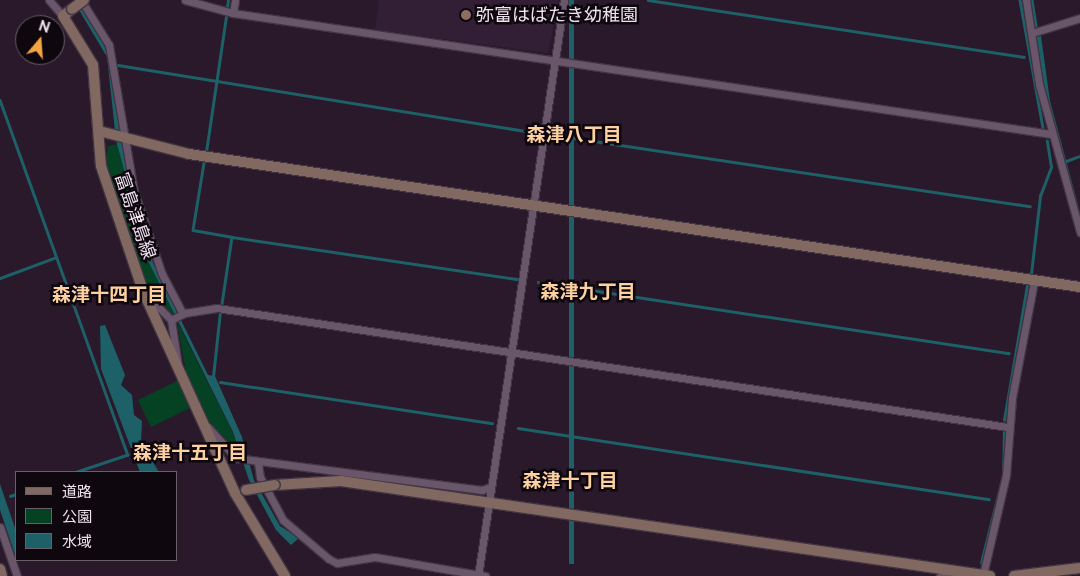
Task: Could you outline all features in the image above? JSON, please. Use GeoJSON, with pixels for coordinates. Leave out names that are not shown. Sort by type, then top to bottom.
{"type":"FeatureCollection","features":[{"type":"Feature","properties":{"kind":"street"},"geometry":{"type":"LineString","coordinates":[[49,0],[62,15]]}},
{"type":"Feature","properties":{"kind":"street"},"geometry":{"type":"LineString","coordinates":[[64,15],[83,0],[110,45],[120,136],[145,229],[177,317],[178,365]]}},
{"type":"Feature","properties":{"kind":"street"},"geometry":{"type":"LineString","coordinates":[[185,0],[233,13],[1051,134]]}},
{"type":"Feature","properties":{"kind":"street"},"geometry":{"type":"LineString","coordinates":[[233,13],[235,0]]}},
{"type":"Feature","properties":{"kind":"street"},"geometry":{"type":"LineString","coordinates":[[258,463],[260,477],[283,520],[329,560],[375,557],[420,563],[443,572],[480,575],[494,502],[490,487],[516,353],[540,207],[559,61],[564,0]]}},
{"type":"Feature","properties":{"kind":"street"},"geometry":{"type":"LineString","coordinates":[[1026,0],[1051,134],[1080,232]]}},
{"type":"Feature","properties":{"kind":"street"},"geometry":{"type":"LineString","coordinates":[[1032,33],[1080,18]]}},
{"type":"Feature","properties":{"kind":"street","name":"富島津島線"},"geometry":{"type":"LineString","coordinates":[[65,19],[93,65],[101,166],[143,291],[208,427],[235,493],[285,576]]}},
{"type":"Feature","properties":{"kind":"street"},"geometry":{"type":"LineString","coordinates":[[99,131],[189,154],[1034,282],[1080,287]]}},
{"type":"Feature","properties":{"kind":"street"},"geometry":{"type":"LineString","coordinates":[[235,493],[275,485],[341,481],[494,502],[981,576],[1006,475],[1008,427],[1034,282]]}},
{"type":"Feature","properties":{"kind":"street"},"geometry":{"type":"LineString","coordinates":[[143,291],[177,317]]}},
{"type":"Feature","properties":{"kind":"street"},"geometry":{"type":"LineString","coordinates":[[177,317],[217,308],[1008,427]]}},
{"type":"Feature","properties":{"kind":"street"},"geometry":{"type":"LineString","coordinates":[[208,427],[240,459],[258,463],[482,490],[490,487]]}},
{"type":"Feature","properties":{"kind":"street"},"geometry":{"type":"LineString","coordinates":[[0,527],[17,576]]}},
{"type":"Feature","properties":{"kind":"street"},"geometry":{"type":"LineString","coordinates":[[1014,576],[1080,568]]}},
{"type":"Feature","properties":{"kind":"street"},"geometry":{"type":"LineString","coordinates":[[0,569],[2,576]]}},
{"type":"Feature","properties":{"kind":"street"},"geometry":{"type":"LineString","coordinates":[[940,576],[952,572]]}},
{"type":"Feature","properties":{"kind":"shaded area","name":"弥富はばたき幼稚園"},"geometry":{"type":"Polygon","coordinates":[[[379,0],[559,0],[548,53],[375,30],[379,0]]]}},
{"type":"Feature","properties":{"kind":"green space"},"geometry":{"type":"Polygon","coordinates":[[[118,144],[149,263],[174,314],[167,313],[148,289],[135,256],[105,161],[108,146],[118,144]]]}},
{"type":"Feature","properties":{"kind":"green space"},"geometry":{"type":"Polygon","coordinates":[[[177,321],[233,433],[240,455],[209,421],[186,372],[177,321]]]}},
{"type":"Feature","properties":{"kind":"green space"},"geometry":{"type":"Polygon","coordinates":[[[181,379],[194,406],[151,427],[138,400],[181,379]]]}},
{"type":"Feature","properties":{"kind":"water"},"geometry":{"type":"Polygon","coordinates":[[[73,0],[85,9],[111,59],[121,142],[153,263],[208,375],[215,376],[242,437],[254,480],[280,526],[299,538],[291,545],[276,530],[249,480],[233,432],[149,263],[116,140],[107,57],[73,0]]]}},
{"type":"Feature","properties":{"kind":"water"},"geometry":{"type":"Polygon","coordinates":[[[569,0],[574,0],[574,564],[569,564],[569,0]]]}},
{"type":"Feature","properties":{"kind":"water"},"geometry":{"type":"Polygon","coordinates":[[[1041,36],[1050,101],[1080,212],[1048,107],[1036,37],[1041,36]]]}},
{"type":"Feature","properties":{"kind":"water"},"geometry":{"type":"Polygon","coordinates":[[[105,325],[125,375],[121,385],[132,395],[134,415],[142,421],[141,443],[158,471],[140,471],[101,369],[100,326],[105,325]]]}},
{"type":"Feature","properties":{"kind":"water"},"geometry":{"type":"Polygon","coordinates":[[[0,484],[15,528],[15,554],[0,510],[0,484]]]}},
{"type":"Feature","properties":{"kind":"waterway"},"geometry":{"type":"LineString","coordinates":[[227,7],[228,0]]}},
{"type":"Feature","properties":{"kind":"waterway"},"geometry":{"type":"LineString","coordinates":[[648,0],[1024,57]]}},
{"type":"Feature","properties":{"kind":"waterway"},"geometry":{"type":"LineString","coordinates":[[1020,0],[1043,128]]}},
{"type":"Feature","properties":{"kind":"waterway"},"geometry":{"type":"LineString","coordinates":[[1032,0],[1036,26]]}},
{"type":"Feature","properties":{"kind":"waterway"},"geometry":{"type":"LineString","coordinates":[[206,152],[226,16]]}},
{"type":"Feature","properties":{"kind":"waterway"},"geometry":{"type":"LineString","coordinates":[[118,65],[538,133]]}},
{"type":"Feature","properties":{"kind":"waterway"},"geometry":{"type":"LineString","coordinates":[[0,100],[128,455],[80,471]]}},
{"type":"Feature","properties":{"kind":"waterway"},"geometry":{"type":"LineString","coordinates":[[560,136],[1030,206]]}},
{"type":"Feature","properties":{"kind":"waterway"},"geometry":{"type":"LineString","coordinates":[[1031,274],[1040,196],[1051,167],[1047,141]]}},
{"type":"Feature","properties":{"kind":"waterway"},"geometry":{"type":"LineString","coordinates":[[1066,161],[1080,156]]}},
{"type":"Feature","properties":{"kind":"waterway"},"geometry":{"type":"LineString","coordinates":[[204,163],[193,230],[232,237],[222,304]]}},
{"type":"Feature","properties":{"kind":"waterway"},"geometry":{"type":"LineString","coordinates":[[232,237],[518,279]]}},
{"type":"Feature","properties":{"kind":"waterway"},"geometry":{"type":"LineString","coordinates":[[0,278],[54,258]]}},
{"type":"Feature","properties":{"kind":"waterway"},"geometry":{"type":"LineString","coordinates":[[538,282],[1009,353]]}},
{"type":"Feature","properties":{"kind":"waterway"},"geometry":{"type":"LineString","coordinates":[[1004,420],[1027,286]]}},
{"type":"Feature","properties":{"kind":"waterway"},"geometry":{"type":"LineString","coordinates":[[213,377],[220,312]]}},
{"type":"Feature","properties":{"kind":"waterway"},"geometry":{"type":"LineString","coordinates":[[220,382],[492,423]]}},
{"type":"Feature","properties":{"kind":"waterway"},"geometry":{"type":"LineString","coordinates":[[518,428],[989,499]]}},
{"type":"Feature","properties":{"kind":"waterway"},"geometry":{"type":"LineString","coordinates":[[981,563],[1003,475],[1004,431]]}},
{"type":"Feature","properties":{"kind":"waterway"},"geometry":{"type":"LineString","coordinates":[[10,496],[15,494]]}},
{"type":"Feature","properties":{"kind":"place","name":"弥富はばたき幼稚園"},"geometry":{"type":"Point","coordinates":[466,15]}},
{"type":"Feature","properties":{"kind":"district","name":"森津八丁目"},"geometry":{"type":"Point","coordinates":[574,135]}},
{"type":"Feature","properties":{"kind":"district","name":"森津九丁目"},"geometry":{"type":"Point","coordinates":[588,292]}},
{"type":"Feature","properties":{"kind":"district","name":"森津十四丁目"},"geometry":{"type":"Point","coordinates":[109,295]}},
{"type":"Feature","properties":{"kind":"district","name":"森津十五丁目"},"geometry":{"type":"Point","coordinates":[190,453]}},
{"type":"Feature","properties":{"kind":"district","name":"森津十丁目"},"geometry":{"type":"Point","coordinates":[570,481]}}]}
